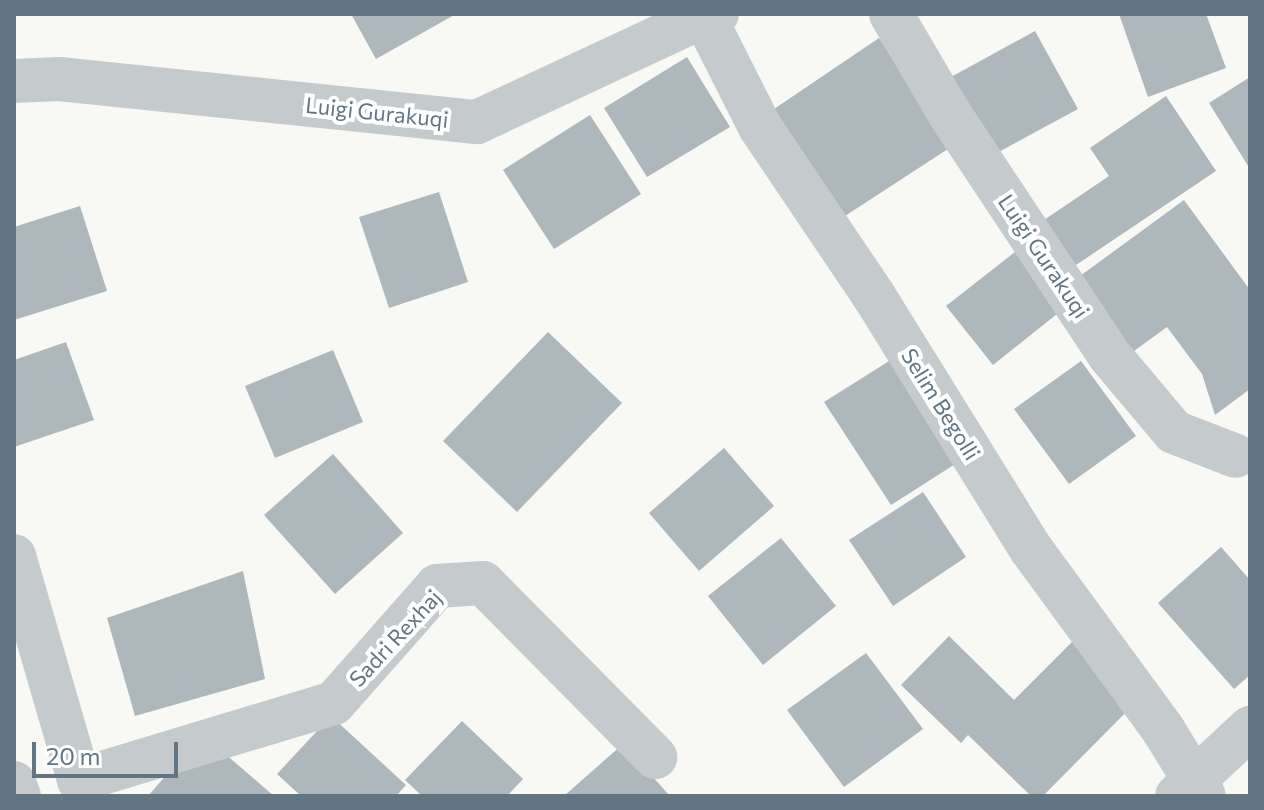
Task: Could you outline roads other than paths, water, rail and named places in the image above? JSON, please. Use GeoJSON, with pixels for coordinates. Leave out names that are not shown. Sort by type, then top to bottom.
{"type":"FeatureCollection","features":[{"type":"Feature","properties":{"kind":"street","name":"Luigi Gurakuqi"},"geometry":{"type":"LineString","coordinates":[[891,14],[949,113],[1110,356],[1174,432],[1236,456]]}},
{"type":"Feature","properties":{"kind":"street","name":"Luigi Gurakuqi"},"geometry":{"type":"LineString","coordinates":[[14,81],[59,79],[477,122],[710,15]]}},
{"type":"Feature","properties":{"kind":"street","name":"Selim Begolli"},"geometry":{"type":"LineString","coordinates":[[710,15],[760,127],[874,296],[1031,549],[1164,731],[1192,791]]}},
{"type":"Feature","properties":{"kind":"street"},"geometry":{"type":"LineString","coordinates":[[14,556],[84,788]]}},
{"type":"Feature","properties":{"kind":"street","name":"Sadri Rexhaj"},"geometry":{"type":"LineString","coordinates":[[84,788],[334,703],[437,586],[483,583],[655,757]]}},
{"type":"Feature","properties":{"kind":"street"},"geometry":{"type":"LineString","coordinates":[[1192,791],[1250,728]]}},
{"type":"Feature","properties":{"kind":"street"},"geometry":{"type":"LineString","coordinates":[[14,783],[19,796]]}}]}
